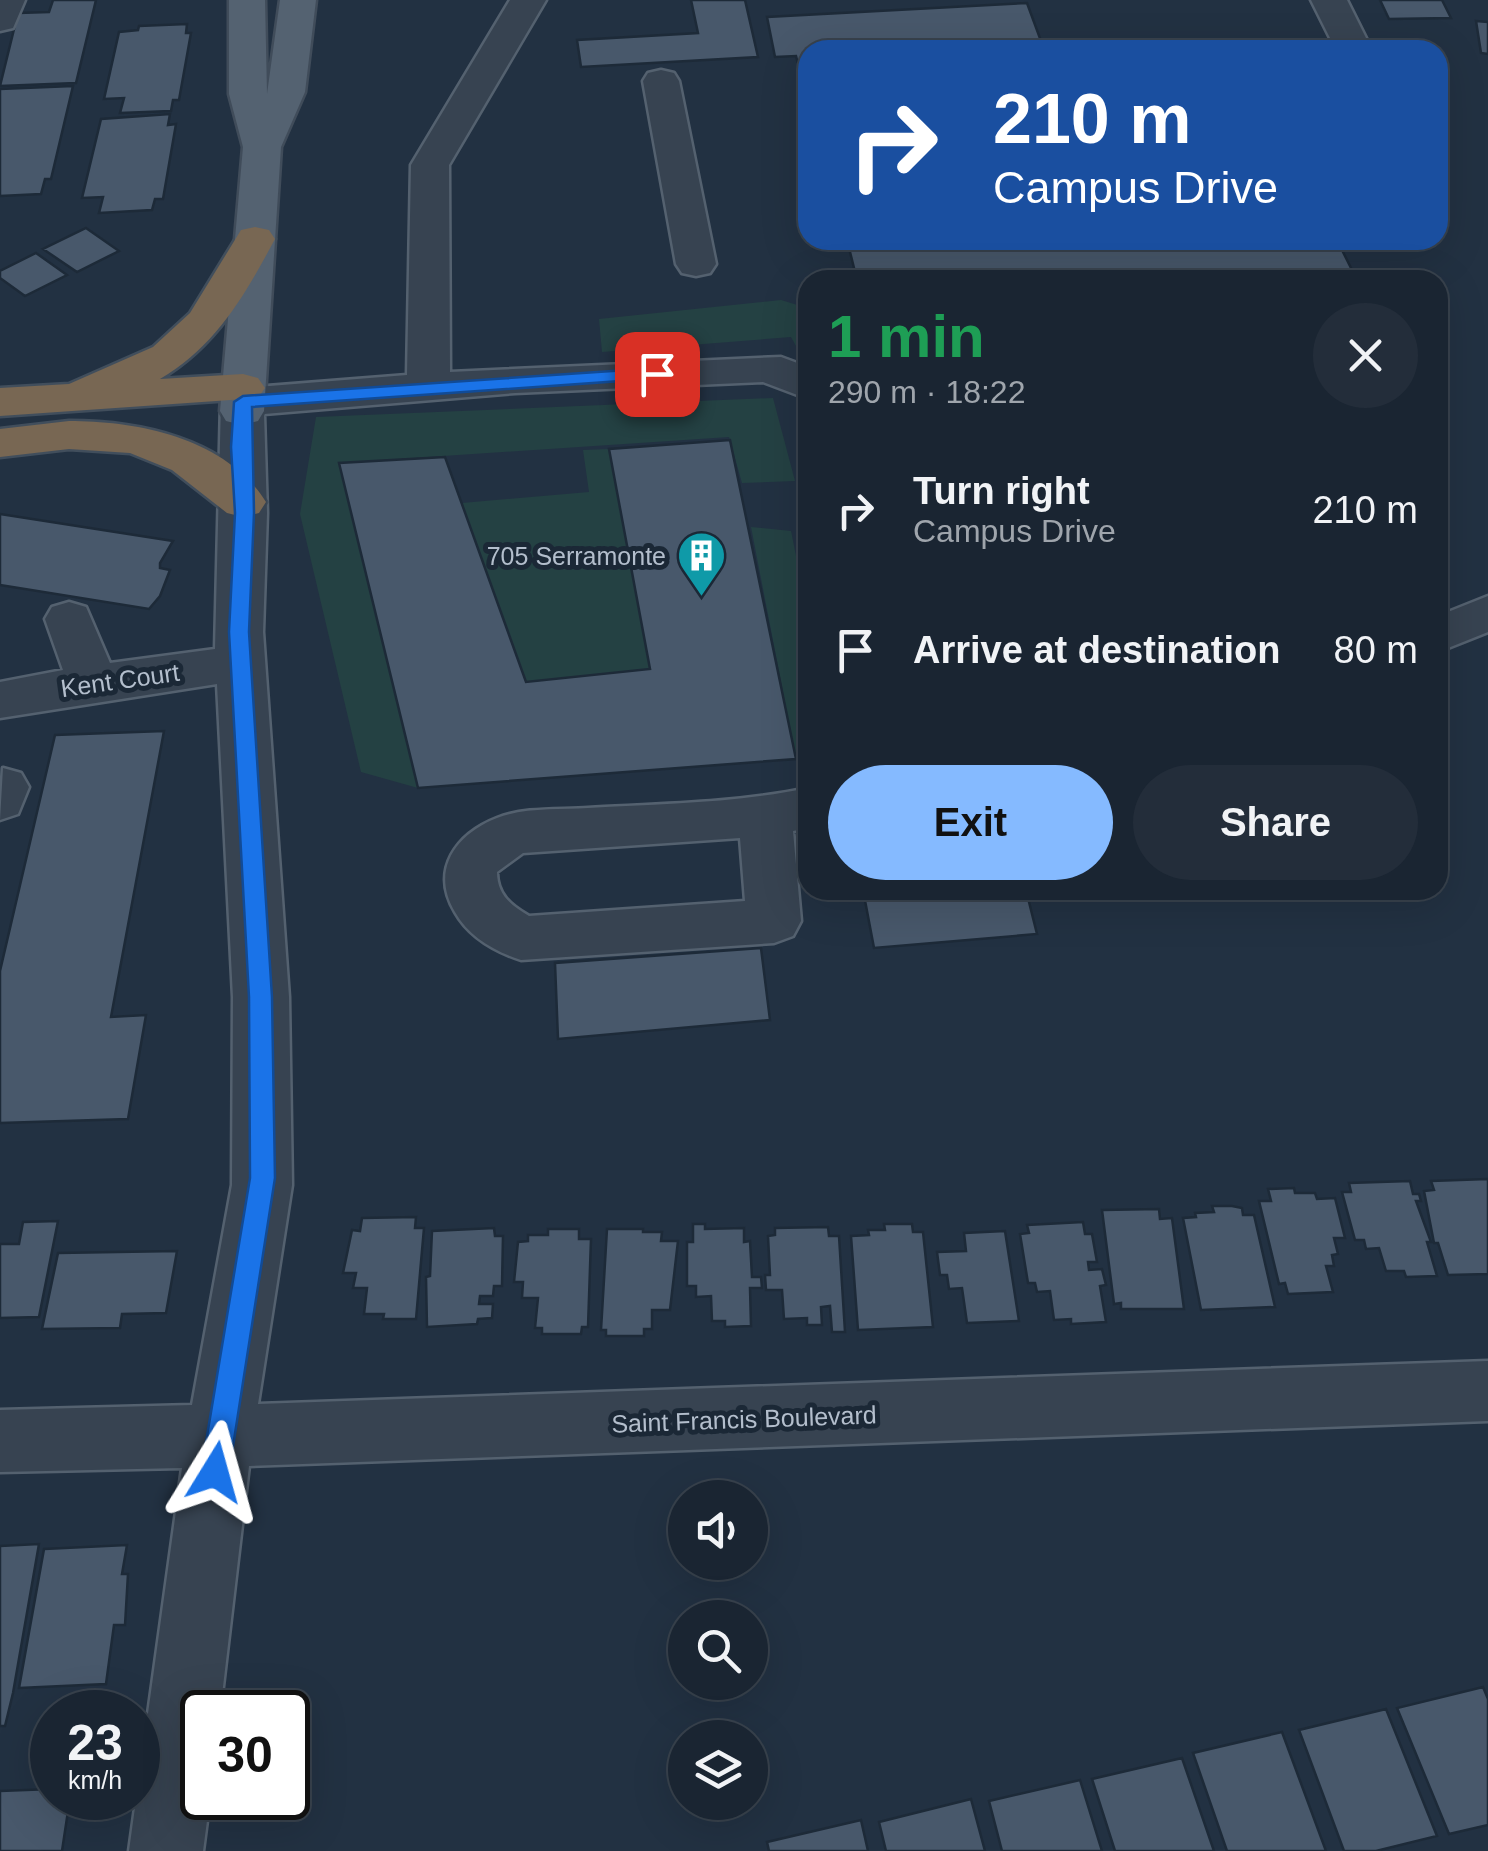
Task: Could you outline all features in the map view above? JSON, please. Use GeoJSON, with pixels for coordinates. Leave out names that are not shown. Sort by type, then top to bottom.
{"type":"FeatureCollection","features":[{"type":"Feature","properties":{"kind":"highway"},"geometry":{"type":"LineString","coordinates":[[79,396],[138,375],[181,350],[212,316],[255,239]]}},
{"type":"Feature","properties":{"kind":"highway"},"geometry":{"type":"LineString","coordinates":[[0,402],[79,396],[243,400]]}},
{"type":"Feature","properties":{"kind":"highway"},"geometry":{"type":"LineString","coordinates":[[0,439],[73,423],[243,400]]}},
{"type":"Feature","properties":{"kind":"highway"},"geometry":{"type":"LineString","coordinates":[[0,439],[72,435],[151,441],[198,463],[243,502]]}},
{"type":"Feature","properties":{"kind":"main road"},"geometry":{"type":"LineString","coordinates":[[247,0],[248,94],[262,148]]}},
{"type":"Feature","properties":{"kind":"main road"},"geometry":{"type":"LineString","coordinates":[[243,400],[262,148],[286,92],[298,0]]}},
{"type":"Feature","properties":{"kind":"street"},"geometry":{"type":"LineString","coordinates":[[0,20],[7,0]]}},
{"type":"Feature","properties":{"kind":"street"},"geometry":{"type":"LineString","coordinates":[[428,388],[430,164],[528,0]]}},
{"type":"Feature","properties":{"kind":"street"},"geometry":{"type":"LineString","coordinates":[[1329,0],[1349,40]]}},
{"type":"Feature","properties":{"kind":"street"},"geometry":{"type":"LineString","coordinates":[[661,81],[696,264]]}},
{"type":"Feature","properties":{"kind":"street"},"geometry":{"type":"LineString","coordinates":[[166,1851],[220,1434],[262,1178],[261,997],[240,663],[243,400],[763,369],[781,370],[798,380]]}},
{"type":"Feature","properties":{"kind":"street"},"geometry":{"type":"LineString","coordinates":[[1448,631],[1488,613]]}},
{"type":"Feature","properties":{"kind":"street"},"geometry":{"type":"LineString","coordinates":[[69,620],[93,683]]}},
{"type":"Feature","properties":{"kind":"street","name":"Kent Court"},"geometry":{"type":"LineString","coordinates":[[0,700],[240,663]]}},
{"type":"Feature","properties":{"kind":"street"},"geometry":{"type":"LineString","coordinates":[[786,813],[774,920],[520,938],[492,923],[475,902],[469,882],[474,862],[490,844],[514,833],[786,813]]}},
{"type":"Feature","properties":{"kind":"street","name":"Saint Francis Boulevard"},"geometry":{"type":"LineString","coordinates":[[0,1442],[491,1429],[1488,1392]]}},
{"type":"Feature","properties":{"kind":"green space"},"geometry":{"type":"Polygon","coordinates":[[[781,300],[798,305],[798,350],[791,337],[602,352],[599,319],[781,300]]]}},
{"type":"Feature","properties":{"kind":"green space"},"geometry":{"type":"Polygon","coordinates":[[[773,398],[795,481],[742,483],[729,437],[339,463],[418,788],[361,772],[300,514],[316,417],[773,398]]]}},
{"type":"Feature","properties":{"kind":"green space"},"geometry":{"type":"Polygon","coordinates":[[[609,449],[650,669],[526,682],[462,503],[589,492],[583,450],[609,449]]]}},
{"type":"Feature","properties":{"kind":"green space"},"geometry":{"type":"Polygon","coordinates":[[[751,527],[791,531],[798,566],[796,759],[751,527]]]}},
{"type":"Feature","properties":{"kind":"building"},"geometry":{"type":"Polygon","coordinates":[[[53,0],[96,0],[76,83],[0,86],[18,13],[49,12],[53,0]]]}},
{"type":"Feature","properties":{"kind":"building"},"geometry":{"type":"Polygon","coordinates":[[[691,0],[745,0],[758,57],[581,67],[577,40],[698,33],[691,0]]]}},
{"type":"Feature","properties":{"kind":"building"},"geometry":{"type":"Polygon","coordinates":[[[1380,0],[1442,0],[1451,18],[1389,19],[1380,0]]]}},
{"type":"Feature","properties":{"kind":"building"},"geometry":{"type":"Polygon","coordinates":[[[1027,3],[1041,40],[798,40],[798,64],[796,56],[775,57],[767,17],[1027,3]]]}},
{"type":"Feature","properties":{"kind":"building"},"geometry":{"type":"Polygon","coordinates":[[[1476,21],[1488,22],[1488,54],[1481,53],[1476,21]]]}},
{"type":"Feature","properties":{"kind":"building"},"geometry":{"type":"Polygon","coordinates":[[[187,24],[186,33],[191,33],[179,100],[173,100],[171,111],[120,113],[124,98],[104,99],[119,32],[138,30],[139,26],[187,24]]]}},
{"type":"Feature","properties":{"kind":"building"},"geometry":{"type":"Polygon","coordinates":[[[73,86],[51,179],[45,179],[41,194],[0,196],[0,89],[73,86]]]}},
{"type":"Feature","properties":{"kind":"building"},"geometry":{"type":"Polygon","coordinates":[[[170,114],[168,125],[176,124],[163,199],[155,199],[152,210],[99,213],[103,197],[82,198],[101,119],[170,114]]]}},
{"type":"Feature","properties":{"kind":"building"},"geometry":{"type":"Polygon","coordinates":[[[86,228],[119,251],[77,272],[43,249],[86,228]]]}},
{"type":"Feature","properties":{"kind":"building"},"geometry":{"type":"Polygon","coordinates":[[[850,250],[1342,250],[1352,270],[854,270],[850,250]]]}},
{"type":"Feature","properties":{"kind":"building"},"geometry":{"type":"Polygon","coordinates":[[[36,253],[67,275],[25,296],[0,278],[0,271],[36,253]]]}},
{"type":"Feature","properties":{"kind":"building","name":"705 Serramonte"},"geometry":{"type":"Polygon","coordinates":[[[730,440],[796,759],[418,788],[339,463],[445,457],[526,682],[650,669],[609,449],[730,440]]]}},
{"type":"Feature","properties":{"kind":"building"},"geometry":{"type":"Polygon","coordinates":[[[0,514],[173,541],[160,563],[160,568],[170,570],[160,596],[149,609],[0,585],[0,514]]]}},
{"type":"Feature","properties":{"kind":"building"},"geometry":{"type":"Polygon","coordinates":[[[164,731],[111,1017],[146,1015],[128,1119],[0,1123],[0,971],[55,735],[164,731]]]}},
{"type":"Feature","properties":{"kind":"building"},"geometry":{"type":"Polygon","coordinates":[[[865,900],[1028,900],[1037,934],[874,948],[865,900]]]}},
{"type":"Feature","properties":{"kind":"building"},"geometry":{"type":"Polygon","coordinates":[[[761,948],[770,1020],[558,1039],[555,963],[761,948]]]}},
{"type":"Feature","properties":{"kind":"building"},"geometry":{"type":"Polygon","coordinates":[[[1488,1179],[1488,1274],[1448,1275],[1438,1243],[1434,1243],[1424,1191],[1434,1190],[1431,1181],[1488,1179]]]}},
{"type":"Feature","properties":{"kind":"building"},"geometry":{"type":"Polygon","coordinates":[[[1410,1181],[1413,1194],[1419,1194],[1421,1201],[1416,1201],[1431,1242],[1427,1242],[1437,1276],[1406,1277],[1404,1271],[1386,1271],[1379,1248],[1366,1249],[1364,1240],[1355,1240],[1342,1192],[1351,1192],[1349,1183],[1410,1181]]]}},
{"type":"Feature","properties":{"kind":"building"},"geometry":{"type":"Polygon","coordinates":[[[1294,1188],[1295,1193],[1315,1193],[1317,1199],[1335,1198],[1345,1238],[1334,1238],[1338,1254],[1332,1255],[1334,1266],[1326,1266],[1333,1292],[1288,1294],[1285,1283],[1279,1284],[1259,1201],[1271,1201],[1268,1189],[1294,1188]]]}},
{"type":"Feature","properties":{"kind":"building"},"geometry":{"type":"Polygon","coordinates":[[[1212,1206],[1242,1208],[1243,1215],[1254,1215],[1275,1307],[1201,1310],[1183,1218],[1214,1212],[1212,1206]]]}},
{"type":"Feature","properties":{"kind":"building"},"geometry":{"type":"Polygon","coordinates":[[[1159,1209],[1160,1219],[1172,1218],[1184,1309],[1121,1309],[1121,1303],[1114,1304],[1102,1210],[1159,1209]]]}},
{"type":"Feature","properties":{"kind":"building"},"geometry":{"type":"Polygon","coordinates":[[[416,1217],[415,1228],[424,1228],[416,1319],[383,1319],[384,1314],[364,1314],[367,1288],[353,1288],[356,1273],[343,1273],[352,1230],[360,1231],[362,1218],[416,1217]]]}},
{"type":"Feature","properties":{"kind":"building"},"geometry":{"type":"Polygon","coordinates":[[[58,1221],[39,1317],[0,1318],[0,1244],[19,1244],[23,1222],[58,1221]]]}},
{"type":"Feature","properties":{"kind":"building"},"geometry":{"type":"Polygon","coordinates":[[[1083,1222],[1085,1234],[1092,1234],[1097,1262],[1088,1262],[1089,1270],[1102,1269],[1106,1285],[1100,1286],[1106,1322],[1071,1324],[1071,1319],[1054,1320],[1050,1291],[1037,1292],[1035,1283],[1028,1283],[1020,1234],[1029,1233],[1027,1225],[1083,1222]]]}},
{"type":"Feature","properties":{"kind":"building"},"geometry":{"type":"Polygon","coordinates":[[[693,1224],[705,1224],[705,1229],[744,1228],[744,1242],[750,1241],[752,1277],[761,1277],[762,1288],[750,1288],[751,1326],[725,1327],[725,1321],[712,1321],[711,1296],[696,1297],[696,1286],[687,1286],[687,1242],[693,1242],[693,1224]]]}},
{"type":"Feature","properties":{"kind":"building"},"geometry":{"type":"Polygon","coordinates":[[[884,1224],[912,1224],[913,1232],[923,1232],[933,1327],[858,1330],[851,1236],[885,1230],[884,1224]]]}},
{"type":"Feature","properties":{"kind":"building"},"geometry":{"type":"Polygon","coordinates":[[[828,1227],[829,1236],[839,1236],[845,1332],[832,1332],[830,1306],[821,1307],[822,1325],[807,1325],[807,1318],[784,1319],[782,1290],[766,1290],[765,1275],[770,1275],[768,1236],[775,1235],[775,1228],[828,1227]]]}},
{"type":"Feature","properties":{"kind":"building"},"geometry":{"type":"Polygon","coordinates":[[[494,1228],[495,1236],[503,1236],[502,1286],[494,1286],[493,1296],[480,1296],[479,1304],[493,1304],[492,1318],[478,1319],[477,1324],[427,1327],[426,1277],[430,1276],[432,1231],[494,1228]]]}},
{"type":"Feature","properties":{"kind":"building"},"geometry":{"type":"Polygon","coordinates":[[[548,1229],[579,1229],[579,1239],[591,1239],[588,1327],[582,1327],[581,1334],[542,1334],[542,1328],[535,1328],[538,1298],[522,1298],[523,1282],[514,1282],[518,1242],[528,1241],[528,1235],[548,1235],[548,1229]]]}},
{"type":"Feature","properties":{"kind":"building"},"geometry":{"type":"Polygon","coordinates":[[[607,1229],[662,1232],[661,1241],[678,1241],[670,1310],[652,1310],[652,1329],[644,1329],[644,1336],[606,1336],[606,1330],[601,1330],[607,1229]]]}},
{"type":"Feature","properties":{"kind":"building"},"geometry":{"type":"Polygon","coordinates":[[[1005,1231],[1019,1321],[967,1323],[962,1288],[949,1289],[947,1275],[940,1275],[937,1252],[966,1251],[964,1233],[1005,1231]]]}},
{"type":"Feature","properties":{"kind":"building"},"geometry":{"type":"Polygon","coordinates":[[[177,1251],[166,1313],[122,1314],[120,1328],[42,1329],[58,1253],[177,1251]]]}},
{"type":"Feature","properties":{"kind":"building"},"geometry":{"type":"Polygon","coordinates":[[[39,1544],[13,1693],[5,1726],[0,1726],[0,1546],[39,1544]]]}},
{"type":"Feature","properties":{"kind":"building"},"geometry":{"type":"Polygon","coordinates":[[[127,1545],[122,1574],[128,1574],[125,1625],[114,1625],[106,1684],[19,1688],[44,1549],[127,1545]]]}},
{"type":"Feature","properties":{"kind":"building"},"geometry":{"type":"Polygon","coordinates":[[[1483,1687],[1488,1699],[1488,1825],[1449,1834],[1397,1708],[1483,1687]]]}},
{"type":"Feature","properties":{"kind":"building"},"geometry":{"type":"Polygon","coordinates":[[[1386,1709],[1437,1836],[1376,1851],[1344,1851],[1299,1730],[1386,1709]]]}},
{"type":"Feature","properties":{"kind":"building"},"geometry":{"type":"Polygon","coordinates":[[[1282,1732],[1326,1851],[1227,1851],[1193,1753],[1282,1732]]]}},
{"type":"Feature","properties":{"kind":"building"},"geometry":{"type":"Polygon","coordinates":[[[1182,1758],[1214,1851],[1115,1851],[1092,1779],[1182,1758]]]}},
{"type":"Feature","properties":{"kind":"building"},"geometry":{"type":"Polygon","coordinates":[[[1080,1780],[1102,1851],[1002,1851],[989,1801],[1080,1780]]]}},
{"type":"Feature","properties":{"kind":"building"},"geometry":{"type":"Polygon","coordinates":[[[30,1790],[30,1820],[67,1820],[62,1851],[0,1851],[0,1791],[30,1790]]]}},
{"type":"Feature","properties":{"kind":"building"},"geometry":{"type":"Polygon","coordinates":[[[971,1799],[985,1851],[886,1851],[879,1822],[971,1799]]]}},
{"type":"Feature","properties":{"kind":"building"},"geometry":{"type":"Polygon","coordinates":[[[861,1820],[868,1851],[769,1851],[767,1842],[861,1820]]]}},
{"type":"Feature","properties":{"kind":"place","name":"705 Serramonte"},"geometry":{"type":"Point","coordinates":[701,598]}},
{"type":"Feature","properties":{"kind":"route"},"geometry":{"type":"LineString","coordinates":[[215,1472],[262,1185],[261,997],[239,632],[243,402],[515,380],[657,374]]}}]}
